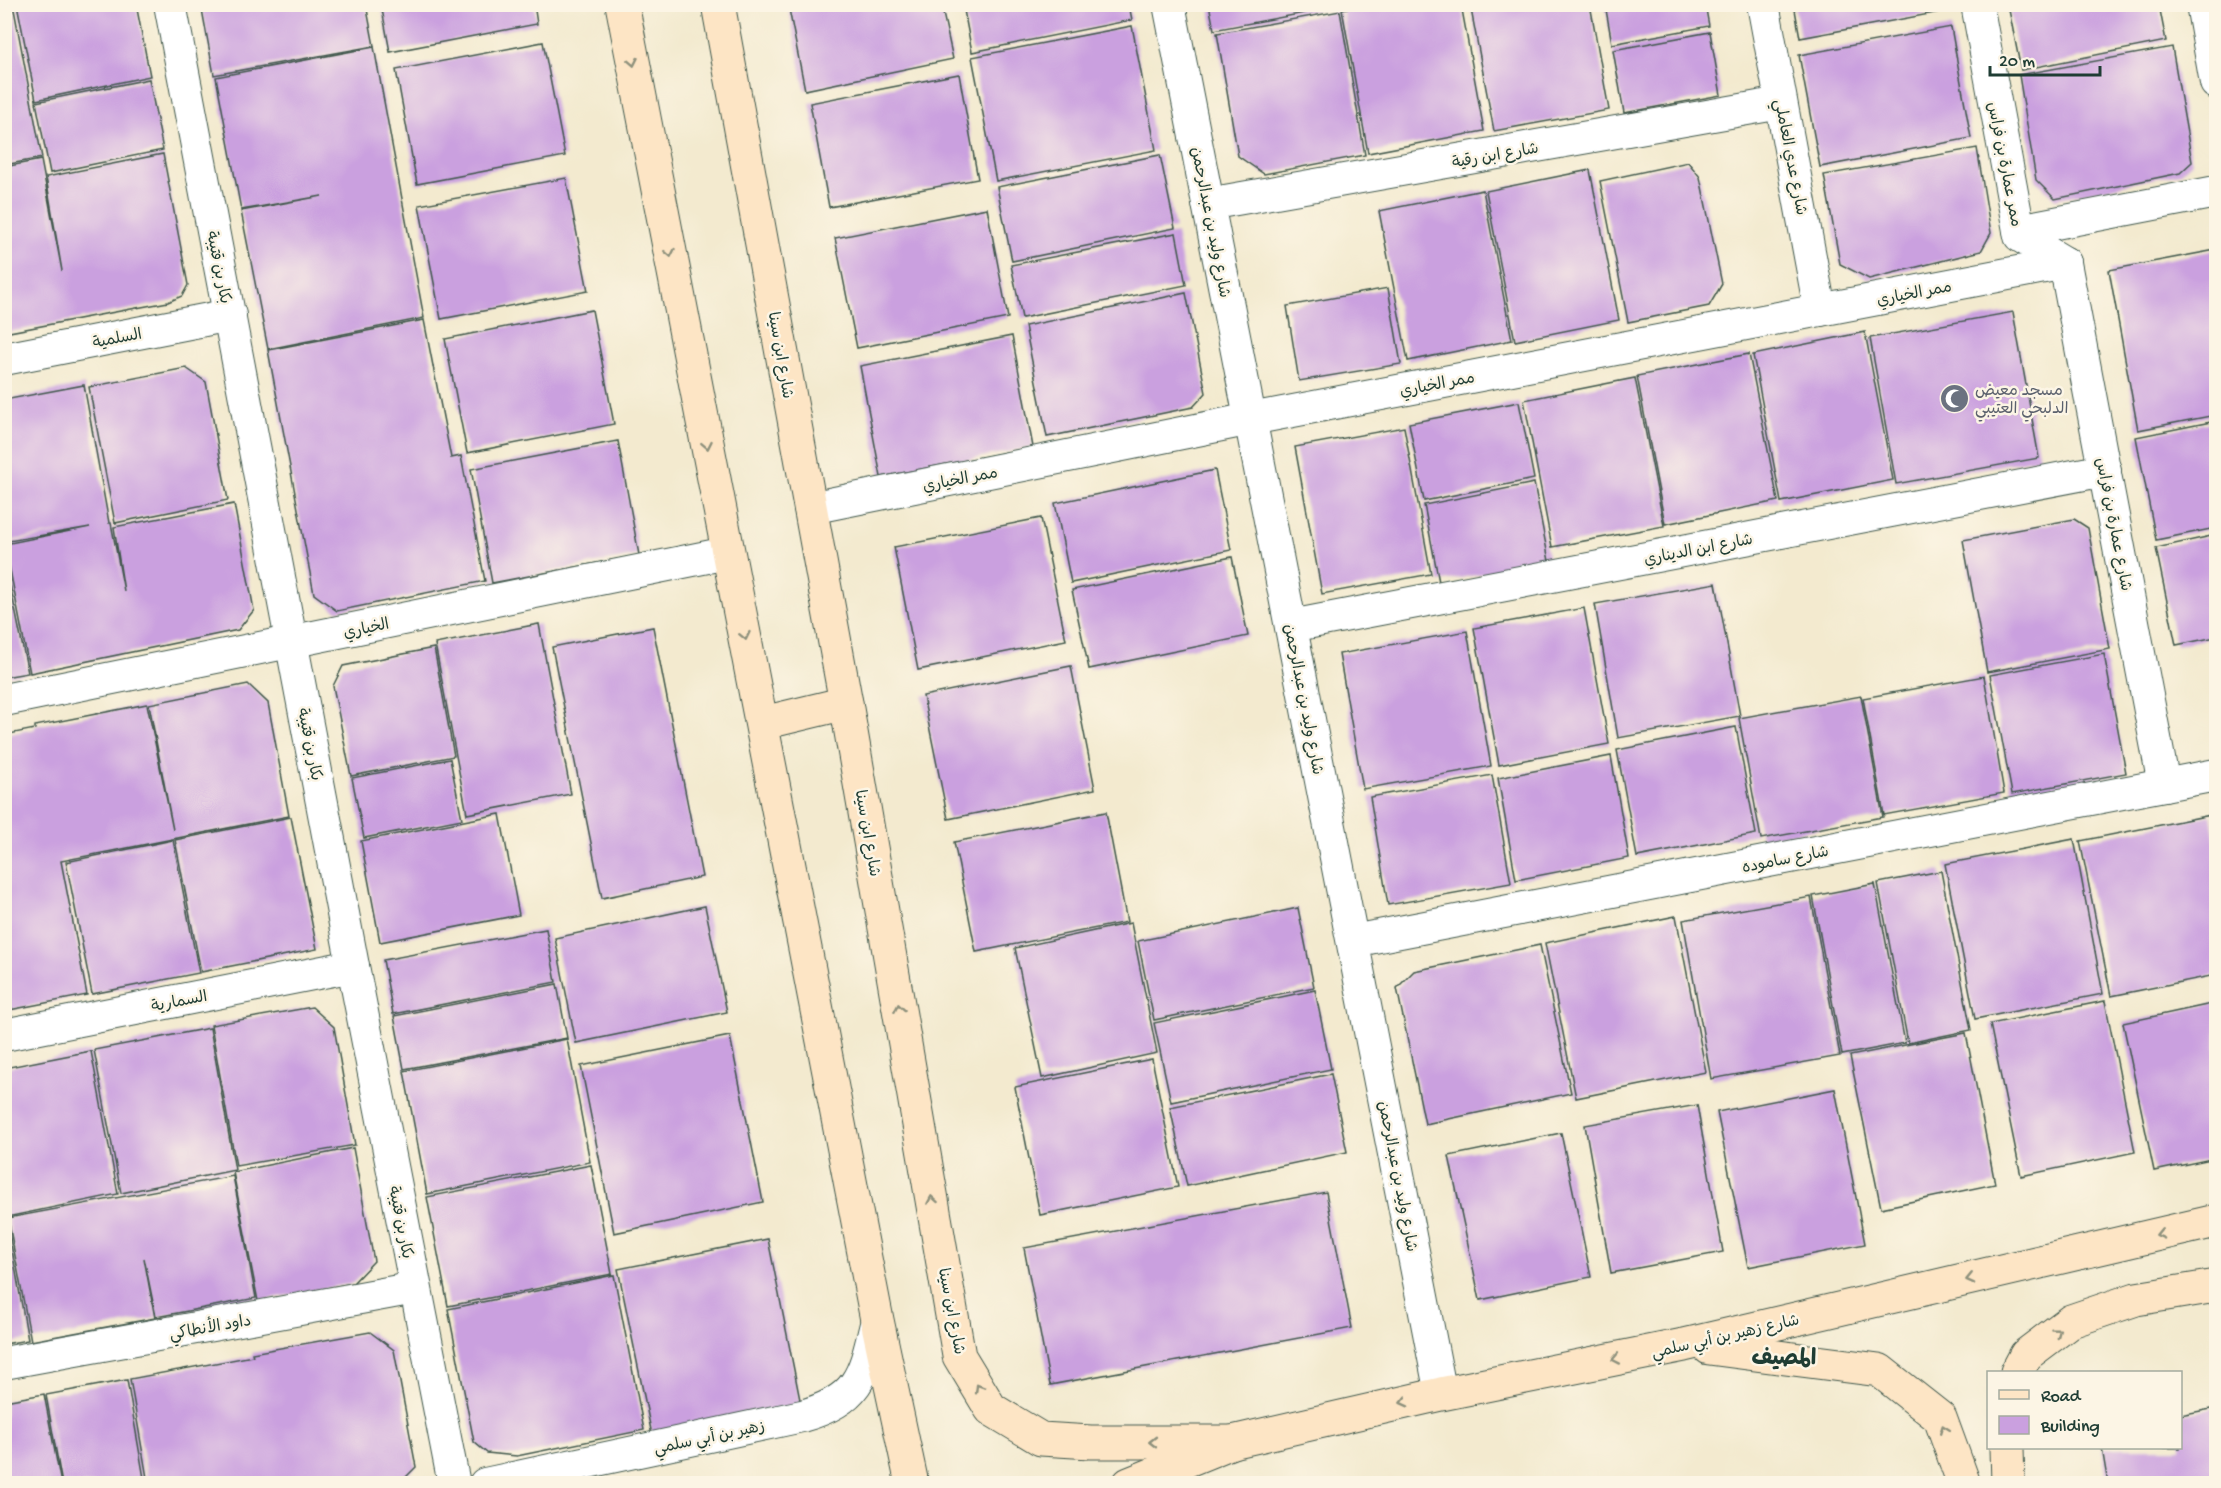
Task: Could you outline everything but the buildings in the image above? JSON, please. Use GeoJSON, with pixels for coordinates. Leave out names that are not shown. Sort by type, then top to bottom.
{"type":"FeatureCollection","features":[{"type":"Feature","properties":{"kind":"street","name":"بكار بن قتيبة"},"geometry":{"type":"LineString","coordinates":[[170,4],[352,966],[454,1484]]}},
{"type":"Feature","properties":{"kind":"street"},"geometry":{"type":"LineString","coordinates":[[622,4],[877,1320],[912,1484]]}},
{"type":"Feature","properties":{"kind":"street","name":"شارع ابن سينا"},"geometry":{"type":"LineString","coordinates":[[718,4],[846,703],[959,1356],[991,1409],[1041,1439],[1091,1442],[1232,1442]]}},
{"type":"Feature","properties":{"kind":"street","name":"شارع وليد بن عبدالرحمن"},"geometry":{"type":"LineString","coordinates":[[1169,4],[1441,1394]]}},
{"type":"Feature","properties":{"kind":"street","name":"شارع عدي العاملي"},"geometry":{"type":"LineString","coordinates":[[1763,4],[1820,310]]}},
{"type":"Feature","properties":{"kind":"street","name":"ممر عمارة بن فراس"},"geometry":{"type":"LineString","coordinates":[[1977,4],[2020,236],[2065,263]]}},
{"type":"Feature","properties":{"kind":"street"},"geometry":{"type":"LineString","coordinates":[[2202,4],[2217,82]]}},
{"type":"Feature","properties":{"kind":"street","name":"شارع ابن رقية"},"geometry":{"type":"LineString","coordinates":[[1208,204],[1781,103]]}},
{"type":"Feature","properties":{"kind":"street"},"geometry":{"type":"LineString","coordinates":[[2019,230],[2217,192]]}},
{"type":"Feature","properties":{"kind":"street","name":"ممر الخياري"},"geometry":{"type":"LineString","coordinates":[[810,508],[1251,419],[2065,263]]}},
{"type":"Feature","properties":{"kind":"street","name":"شارع عمارة بن فراس"},"geometry":{"type":"LineString","coordinates":[[2065,263],[2164,785]]}},
{"type":"Feature","properties":{"kind":"street","name":"السلمية"},"geometry":{"type":"LineString","coordinates":[[4,359],[230,315]]}},
{"type":"Feature","properties":{"kind":"street","name":"شارع ابن الديناري"},"geometry":{"type":"LineString","coordinates":[[1291,626],[2105,470]]}},
{"type":"Feature","properties":{"kind":"street","name":"الخياري"},"geometry":{"type":"LineString","coordinates":[[4,700],[728,553]]}},
{"type":"Feature","properties":{"kind":"street"},"geometry":{"type":"LineString","coordinates":[[763,723],[846,703]]}},
{"type":"Feature","properties":{"kind":"street","name":"شارع ساموده"},"geometry":{"type":"LineString","coordinates":[[1353,941],[2217,775]]}},
{"type":"Feature","properties":{"kind":"street","name":"السمارية"},"geometry":{"type":"LineString","coordinates":[[4,1035],[352,966]]}},
{"type":"Feature","properties":{"kind":"street","name":"شارع زهير بن أبي سلمي"},"geometry":{"type":"LineString","coordinates":[[1232,1442],[1441,1394],[1684,1345],[2217,1221]]}},
{"type":"Feature","properties":{"kind":"street"},"geometry":{"type":"LineString","coordinates":[[2018,1371],[2026,1355],[2071,1321],[2136,1299],[2217,1286]]}},
{"type":"Feature","properties":{"kind":"street","name":"داود الأنطاكي"},"geometry":{"type":"LineString","coordinates":[[4,1364],[415,1288]]}},
{"type":"Feature","properties":{"kind":"street","name":"زهير بن أبي سلمي"},"geometry":{"type":"LineString","coordinates":[[486,1484],[791,1419],[827,1409],[843,1397],[859,1380],[877,1320]]}},
{"type":"Feature","properties":{"kind":"street"},"geometry":{"type":"LineString","coordinates":[[1684,1345],[1784,1356],[1879,1370],[1940,1418],[1964,1484]]}},
{"type":"Feature","properties":{"kind":"street"},"geometry":{"type":"LineString","coordinates":[[1129,1484],[1232,1442]]}},
{"type":"Feature","properties":{"kind":"street"},"geometry":{"type":"LineString","coordinates":[[2007,1449],[2008,1484]]}},
{"type":"Feature","properties":{"kind":"place","name":"مسجد معيض الدلبحي العتيبي"},"geometry":{"type":"Point","coordinates":[1954,398]}},
{"type":"Feature","properties":{"kind":"district","name":"المصيف"},"geometry":{"type":"Point","coordinates":[1784,1356]}}]}
